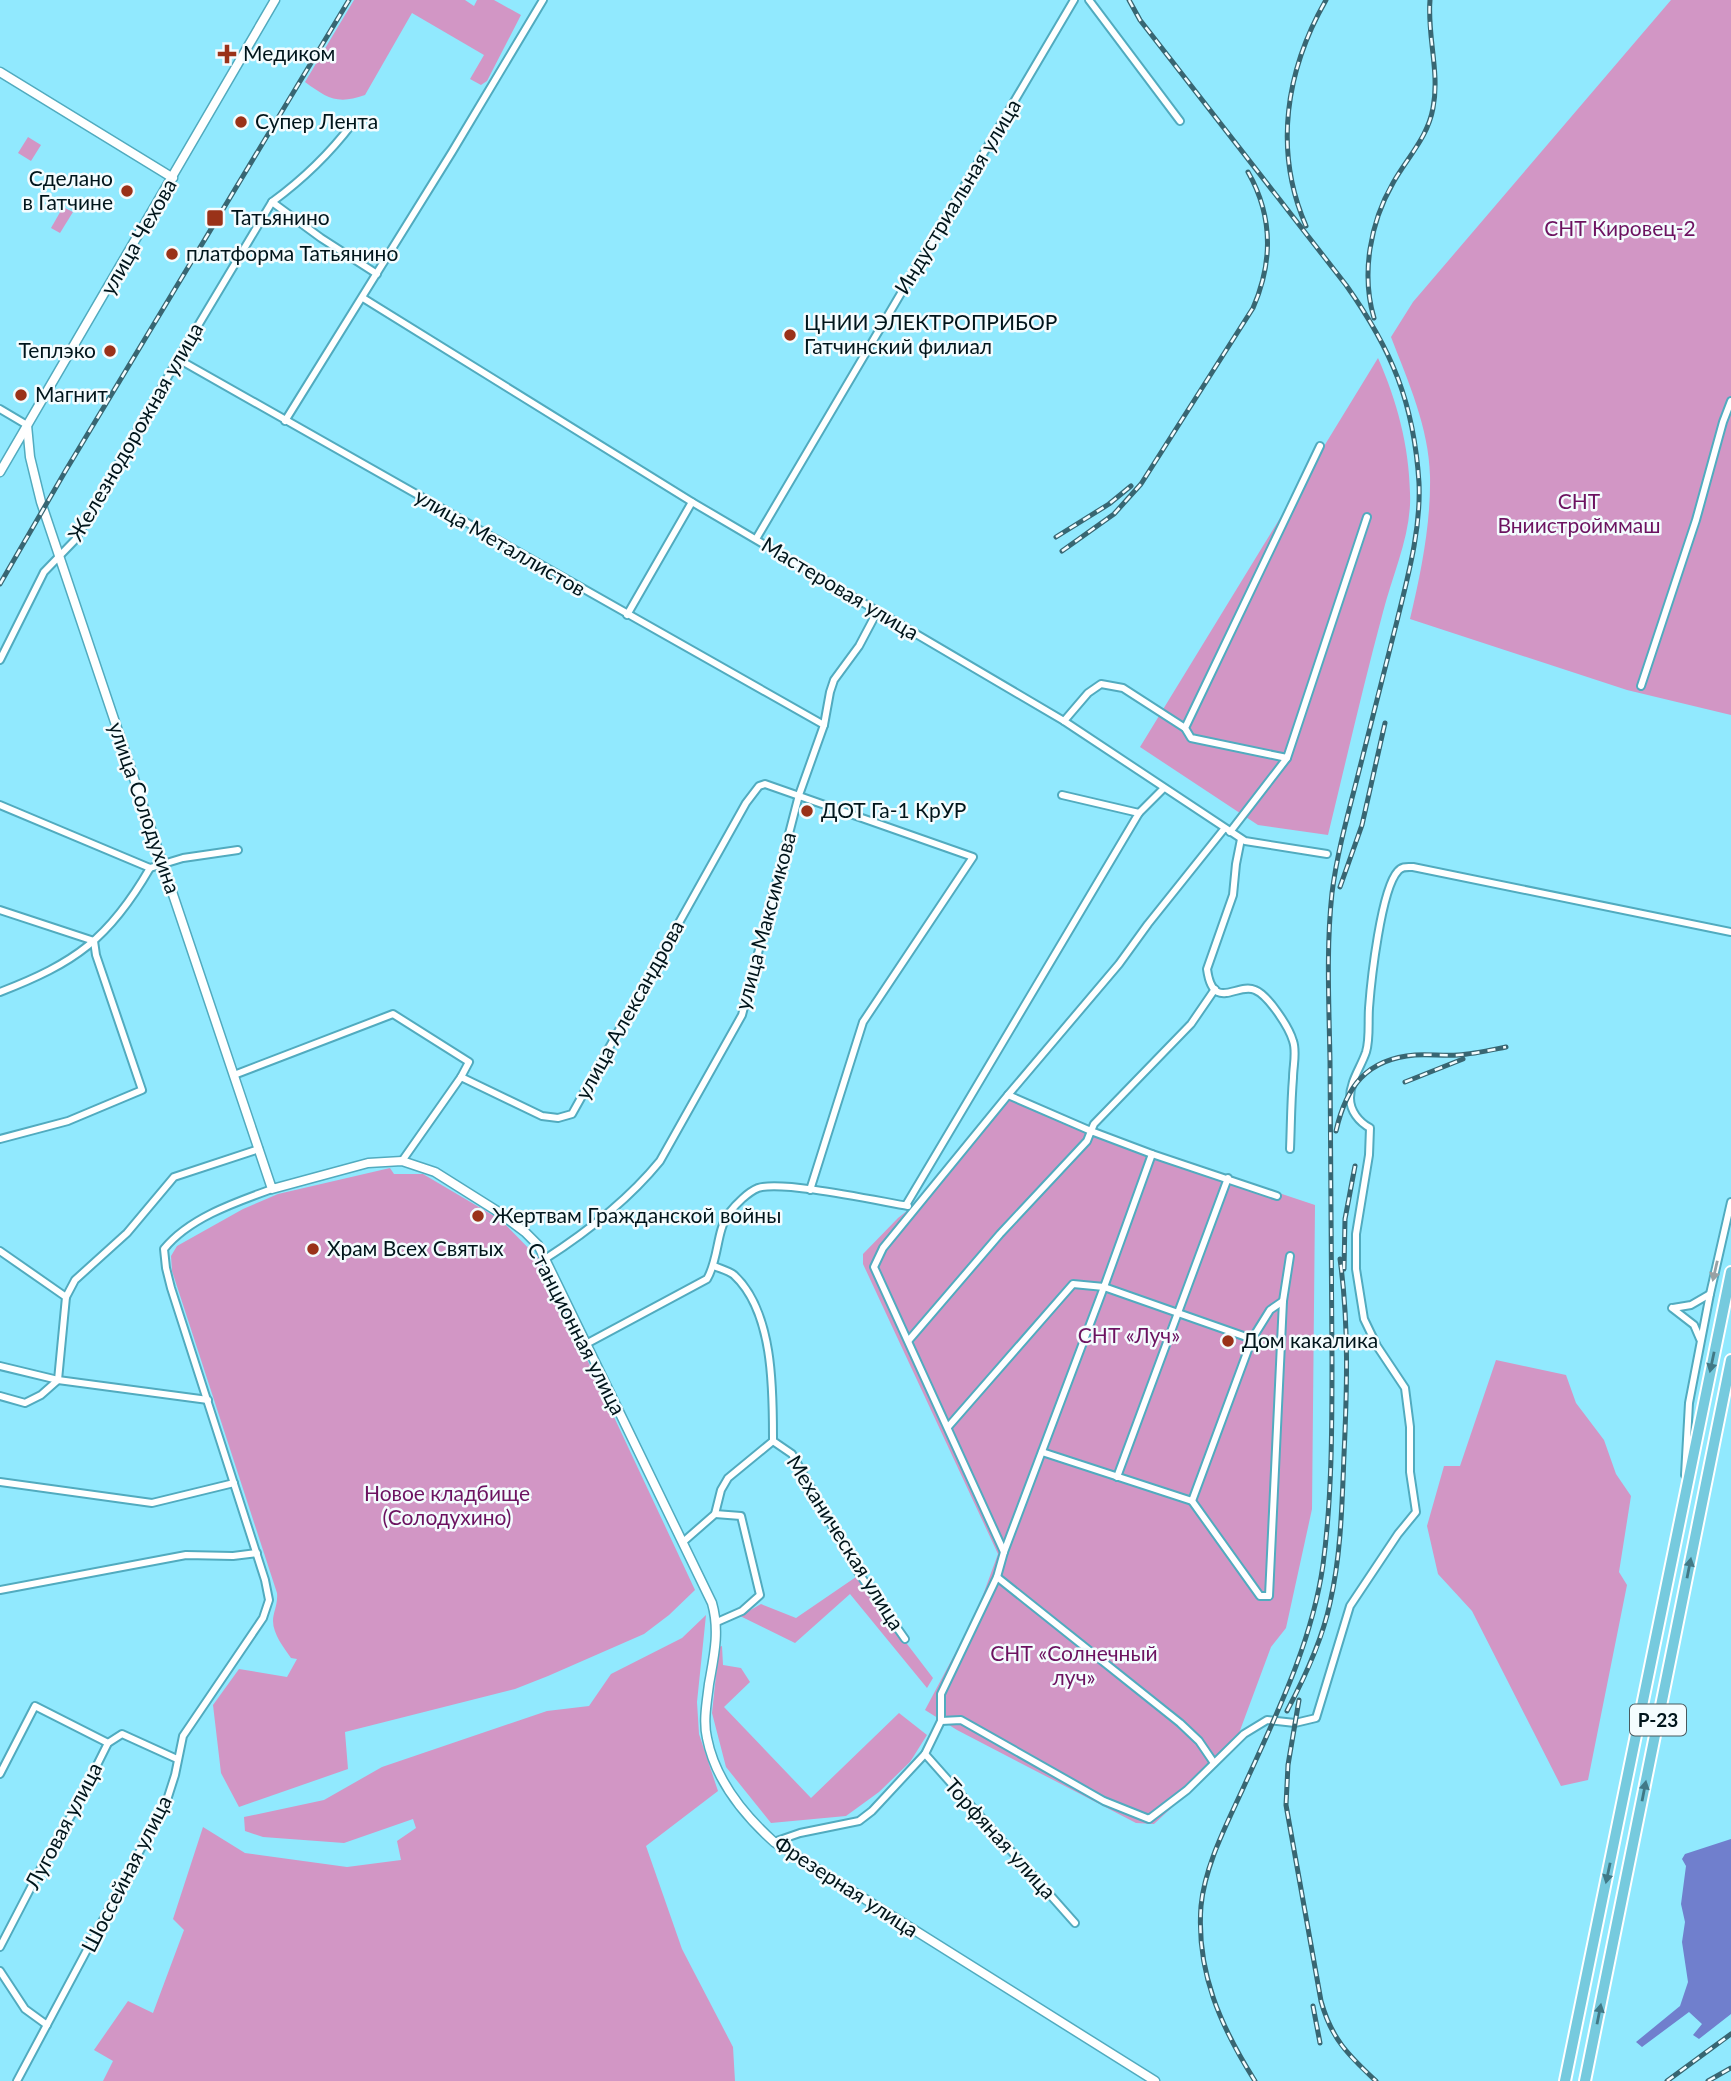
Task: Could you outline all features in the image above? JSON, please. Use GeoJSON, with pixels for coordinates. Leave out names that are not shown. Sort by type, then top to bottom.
{"type":"FeatureCollection","features":[{"type":"Feature","properties":{"kind":"highway","name":"Р-23"},"geometry":{"type":"LineString","coordinates":[[1565,2081],[1731,1272]]}},
{"type":"Feature","properties":{"kind":"highway","name":"Р-23"},"geometry":{"type":"LineString","coordinates":[[1585,2081],[1731,1360]]}},
{"type":"Feature","properties":{"kind":"street","name":"улица Чехова"},"geometry":{"type":"LineString","coordinates":[[0,472],[275,0]]}},
{"type":"Feature","properties":{"kind":"street"},"geometry":{"type":"LineString","coordinates":[[285,421],[363,298],[543,0]]}},
{"type":"Feature","properties":{"kind":"street","name":"Индустриальная улица"},"geometry":{"type":"LineString","coordinates":[[756,539],[1074,0]]}},
{"type":"Feature","properties":{"kind":"street"},"geometry":{"type":"LineString","coordinates":[[1089,0],[1181,121]]}},
{"type":"Feature","properties":{"kind":"street"},"geometry":{"type":"LineString","coordinates":[[0,72],[173,178]]}},
{"type":"Feature","properties":{"kind":"street","name":"Железнодорожная улица"},"geometry":{"type":"LineString","coordinates":[[0,660],[44,572],[75,540],[177,359],[272,202],[313,167],[352,124]]}},
{"type":"Feature","properties":{"kind":"street"},"geometry":{"type":"LineString","coordinates":[[272,202],[377,274]]}},
{"type":"Feature","properties":{"kind":"street","name":"Мастеровая улица"},"geometry":{"type":"LineString","coordinates":[[363,298],[692,502],[1064,721],[1241,839],[1327,854]]}},
{"type":"Feature","properties":{"kind":"street","name":"улица Металлистов"},"geometry":{"type":"LineString","coordinates":[[177,359],[824,725]]}},
{"type":"Feature","properties":{"kind":"street"},"geometry":{"type":"LineString","coordinates":[[1641,686],[1696,520],[1731,401]]}},
{"type":"Feature","properties":{"kind":"street"},"geometry":{"type":"LineString","coordinates":[[0,409],[27,425]]}},
{"type":"Feature","properties":{"kind":"street","name":"улица Солодухина"},"geometry":{"type":"LineString","coordinates":[[27,425],[30,457],[41,502],[272,1189]]}},
{"type":"Feature","properties":{"kind":"street"},"geometry":{"type":"LineString","coordinates":[[1185,728],[1320,446]]}},
{"type":"Feature","properties":{"kind":"street"},"geometry":{"type":"LineString","coordinates":[[13,450],[22,449],[30,457]]}},
{"type":"Feature","properties":{"kind":"street"},"geometry":{"type":"LineString","coordinates":[[627,615],[692,502]]}},
{"type":"Feature","properties":{"kind":"street"},"geometry":{"type":"LineString","coordinates":[[1004,1552],[874,1267],[883,1248],[1287,758],[1367,517]]}},
{"type":"Feature","properties":{"kind":"street","name":"улица Максимкова"},"geometry":{"type":"LineString","coordinates":[[545,1259],[577,1238],[648,1175],[660,1161],[742,1015],[799,794],[824,725],[834,680],[859,646],[877,612]]}},
{"type":"Feature","properties":{"kind":"street"},"geometry":{"type":"LineString","coordinates":[[1064,721],[1088,693],[1101,684],[1123,688],[1185,728],[1191,738],[1287,758]]}},
{"type":"Feature","properties":{"kind":"street","name":"улица Александрова"},"geometry":{"type":"LineString","coordinates":[[461,1077],[542,1116],[558,1118],[572,1114],[746,803],[759,786],[765,784],[799,794]]}},
{"type":"Feature","properties":{"kind":"street"},"geometry":{"type":"LineString","coordinates":[[906,1205],[1139,813],[1164,788]]}},
{"type":"Feature","properties":{"kind":"street"},"geometry":{"type":"LineString","coordinates":[[799,794],[973,858],[863,1022],[810,1190]]}},
{"type":"Feature","properties":{"kind":"street"},"geometry":{"type":"LineString","coordinates":[[1062,795],[1139,813]]}},
{"type":"Feature","properties":{"kind":"street"},"geometry":{"type":"LineString","coordinates":[[0,805],[150,868],[183,858],[238,850]]}},
{"type":"Feature","properties":{"kind":"street"},"geometry":{"type":"LineString","coordinates":[[1241,839],[1233,895],[1207,969],[1208,982],[1219,993],[1229,994],[1254,989],[1286,1025],[1295,1049],[1290,1149]]}},
{"type":"Feature","properties":{"kind":"street"},"geometry":{"type":"LineString","coordinates":[[941,1721],[961,1720],[1104,1801],[1149,1819],[1244,1734],[1267,1720],[1295,1723],[1316,1718],[1350,1606],[1416,1512],[1410,1472],[1410,1427],[1405,1388],[1377,1346],[1364,1320],[1356,1269],[1356,1234],[1369,1155],[1370,1128],[1361,1124],[1353,1111],[1350,1098],[1356,1072],[1366,1051],[1371,988],[1388,889],[1397,871],[1413,867],[1731,932]]}},
{"type":"Feature","properties":{"kind":"street"},"geometry":{"type":"LineString","coordinates":[[0,992],[61,966],[94,941],[132,899],[150,868]]}},
{"type":"Feature","properties":{"kind":"street"},"geometry":{"type":"LineString","coordinates":[[0,910],[94,941]]}},
{"type":"Feature","properties":{"kind":"street"},"geometry":{"type":"LineString","coordinates":[[0,1139],[68,1121],[142,1090],[96,955],[94,941]]}},
{"type":"Feature","properties":{"kind":"street"},"geometry":{"type":"LineString","coordinates":[[909,1340],[1000,1234],[1087,1141],[1094,1124],[1191,1024],[1216,989]]}},
{"type":"Feature","properties":{"kind":"street"},"geometry":{"type":"LineString","coordinates":[[234,1075],[393,1014],[468,1062],[461,1077],[402,1161]]}},
{"type":"Feature","properties":{"kind":"street"},"geometry":{"type":"LineString","coordinates":[[1008,1095],[1152,1154],[1277,1196]]}},
{"type":"Feature","properties":{"kind":"street"},"geometry":{"type":"LineString","coordinates":[[0,1396],[25,1404],[58,1381],[66,1297],[75,1280],[127,1233],[174,1177],[259,1149]]}},
{"type":"Feature","properties":{"kind":"street"},"geometry":{"type":"LineString","coordinates":[[774,1842],[800,1833],[859,1821],[872,1811],[925,1755],[941,1721],[941,1694],[997,1577],[1152,1154]]}},
{"type":"Feature","properties":{"kind":"street","name":"Станционная улица"},"geometry":{"type":"LineString","coordinates":[[257,1553],[168,1278],[164,1249],[173,1238],[201,1220],[272,1189],[368,1163],[402,1161],[435,1172],[497,1211],[538,1245],[708,1594],[717,1622]]}},
{"type":"Feature","properties":{"kind":"street"},"geometry":{"type":"LineString","coordinates":[[1117,1477],[1228,1178]]}},
{"type":"Feature","properties":{"kind":"street"},"geometry":{"type":"LineString","coordinates":[[586,1344],[707,1279],[715,1266],[728,1215],[757,1188],[810,1190],[918,1207]]}},
{"type":"Feature","properties":{"kind":"street"},"geometry":{"type":"LineString","coordinates":[[1684,1494],[1689,1403],[1700,1340],[1731,1202]]}},
{"type":"Feature","properties":{"kind":"street"},"geometry":{"type":"LineString","coordinates":[[0,1251],[66,1297]]}},
{"type":"Feature","properties":{"kind":"street"},"geometry":{"type":"LineString","coordinates":[[1042,1452],[1192,1501],[1260,1596],[1269,1596],[1283,1301],[1290,1256]]}},
{"type":"Feature","properties":{"kind":"street","name":"Механическая улица"},"geometry":{"type":"LineString","coordinates":[[715,1266],[733,1274],[756,1308],[773,1384],[773,1441],[792,1454],[858,1572],[905,1639]]}},
{"type":"Feature","properties":{"kind":"street"},"geometry":{"type":"LineString","coordinates":[[948,1426],[1073,1284],[1104,1287],[1251,1339]]}},
{"type":"Feature","properties":{"kind":"street"},"geometry":{"type":"LineString","coordinates":[[1700,1340],[1694,1325],[1672,1308],[1691,1305],[1710,1294]]}},
{"type":"Feature","properties":{"kind":"street"},"geometry":{"type":"LineString","coordinates":[[1192,1501],[1251,1339],[1270,1310],[1283,1301]]}},
{"type":"Feature","properties":{"kind":"street"},"geometry":{"type":"LineString","coordinates":[[0,1366],[58,1381],[208,1400]]}},
{"type":"Feature","properties":{"kind":"street"},"geometry":{"type":"LineString","coordinates":[[683,1542],[715,1514],[727,1478],[773,1441]]}},
{"type":"Feature","properties":{"kind":"street"},"geometry":{"type":"LineString","coordinates":[[0,1482],[152,1503],[234,1483]]}},
{"type":"Feature","properties":{"kind":"street"},"geometry":{"type":"LineString","coordinates":[[715,1514],[741,1516],[760,1595],[742,1611],[717,1622]]}},
{"type":"Feature","properties":{"kind":"street"},"geometry":{"type":"LineString","coordinates":[[0,1590],[186,1555],[233,1556],[257,1553]]}},
{"type":"Feature","properties":{"kind":"street","name":"Шоссейная улица"},"geometry":{"type":"LineString","coordinates":[[17,2081],[167,1800],[183,1736],[263,1618],[269,1600],[257,1553]]}},
{"type":"Feature","properties":{"kind":"street"},"geometry":{"type":"LineString","coordinates":[[997,1577],[1180,1723],[1199,1741],[1214,1763]]}},
{"type":"Feature","properties":{"kind":"street","name":"Фрезерная улица"},"geometry":{"type":"LineString","coordinates":[[717,1622],[706,1712],[706,1736],[724,1782],[738,1803],[774,1842],[1155,2081]]}},
{"type":"Feature","properties":{"kind":"street"},"geometry":{"type":"LineString","coordinates":[[0,1774],[36,1706],[108,1743],[122,1734],[177,1759]]}},
{"type":"Feature","properties":{"kind":"street","name":"Луговая улица"},"geometry":{"type":"LineString","coordinates":[[0,1947],[108,1743]]}},
{"type":"Feature","properties":{"kind":"street","name":"Торфяная улица"},"geometry":{"type":"LineString","coordinates":[[925,1755],[1075,1923]]}},
{"type":"Feature","properties":{"kind":"street"},"geometry":{"type":"LineString","coordinates":[[0,1971],[25,2009],[47,2025]]}},
{"type":"Feature","properties":{"kind":"green space"},"geometry":{"type":"Polygon","coordinates":[[[354,0],[465,0],[474,6],[477,0],[494,0],[521,15],[487,81],[481,85],[470,79],[484,55],[412,13],[365,95],[340,100],[326,96],[305,82],[354,0]]]}},
{"type":"Feature","properties":{"kind":"green space","name":"СНТ Вниистройммаш"},"geometry":{"type":"Polygon","coordinates":[[[1671,0],[1731,0],[1731,715],[1627,690],[1410,619],[1429,512],[1429,458],[1422,423],[1391,337],[1413,302],[1671,0]]]}},
{"type":"Feature","properties":{"kind":"green space"},"geometry":{"type":"Polygon","coordinates":[[[28,137],[41,145],[31,161],[18,153],[28,137]]]}},
{"type":"Feature","properties":{"kind":"green space"},"geometry":{"type":"Polygon","coordinates":[[[63,207],[73,212],[60,233],[51,228],[63,207]]]}},
{"type":"Feature","properties":{"kind":"green space"},"geometry":{"type":"Polygon","coordinates":[[[1378,358],[1396,407],[1407,458],[1410,508],[1405,538],[1387,597],[1328,835],[1258,825],[1140,747],[1378,358]]]}},
{"type":"Feature","properties":{"kind":"green space","name":"СНТ «Луч»"},"geometry":{"type":"Polygon","coordinates":[[[1007,1092],[1145,1148],[1315,1205],[1312,1509],[1286,1628],[1271,1647],[1232,1752],[1154,1824],[1136,1823],[957,1730],[925,1710],[976,1614],[998,1554],[863,1264],[863,1254],[898,1218],[918,1202],[1007,1092]]]}},
{"type":"Feature","properties":{"kind":"green space","name":"Новое кладбище (Солодухино)"},"geometry":{"type":"Polygon","coordinates":[[[390,1168],[394,1174],[423,1174],[501,1220],[541,1261],[695,1590],[644,1634],[548,1676],[515,1689],[345,1732],[348,1769],[239,1807],[221,1773],[213,1705],[239,1669],[287,1677],[297,1659],[291,1658],[275,1631],[273,1621],[277,1593],[172,1271],[171,1256],[177,1246],[243,1209],[278,1194],[390,1168]]]}},
{"type":"Feature","properties":{"kind":"green space"},"geometry":{"type":"Polygon","coordinates":[[[1496,1360],[1566,1375],[1576,1403],[1604,1440],[1616,1474],[1631,1496],[1619,1572],[1627,1585],[1588,1780],[1561,1786],[1472,1611],[1438,1574],[1427,1526],[1444,1466],[1460,1466],[1496,1360]]]}},
{"type":"Feature","properties":{"kind":"green space"},"geometry":{"type":"Polygon","coordinates":[[[856,1577],[933,1678],[927,1688],[850,1594],[795,1643],[740,1616],[761,1604],[796,1618],[856,1577]]]}},
{"type":"Feature","properties":{"kind":"green space"},"geometry":{"type":"Polygon","coordinates":[[[706,1615],[697,1702],[699,1734],[718,1791],[646,1846],[682,1949],[733,2047],[735,2081],[103,2081],[113,2061],[94,2050],[128,2001],[153,2013],[184,1930],[173,1919],[203,1827],[245,1853],[347,1867],[401,1860],[397,1841],[416,1828],[413,1819],[344,1843],[263,1837],[245,1831],[244,1817],[324,1800],[382,1767],[547,1711],[589,1706],[611,1674],[682,1638],[706,1615]]]}},
{"type":"Feature","properties":{"kind":"green space"},"geometry":{"type":"Polygon","coordinates":[[[722,1646],[723,1665],[741,1668],[750,1682],[724,1707],[811,1798],[899,1713],[927,1735],[910,1762],[879,1792],[846,1816],[771,1823],[726,1767],[712,1713],[719,1647],[722,1646]]]}},
{"type":"Feature","properties":{"kind":"water"},"geometry":{"type":"Polygon","coordinates":[[[1731,1839],[1731,2014],[1699,2039],[1693,2035],[1702,2024],[1689,2012],[1642,2047],[1636,2042],[1680,2006],[1688,1982],[1682,1942],[1685,1922],[1681,1904],[1686,1866],[1682,1859],[1685,1854],[1731,1839]]]}},
{"type":"Feature","properties":{"kind":"railway"},"geometry":{"type":"LineString","coordinates":[[0,584],[349,0]]}},
{"type":"Feature","properties":{"kind":"railway"},"geometry":{"type":"LineString","coordinates":[[1129,0],[1140,20],[1346,285],[1376,332],[1398,378],[1406,402],[1419,483],[1418,518],[1409,570],[1343,834],[1330,914],[1328,977],[1332,1411],[1330,1488],[1323,1565],[1318,1594],[1302,1649],[1281,1704],[1218,1844],[1207,1875],[1201,1906],[1203,1954],[1213,1998],[1255,2081]]}},
{"type":"Feature","properties":{"kind":"railway"},"geometry":{"type":"LineString","coordinates":[[1306,226],[1290,168],[1287,140],[1289,111],[1301,54],[1326,0]]}},
{"type":"Feature","properties":{"kind":"railway"},"geometry":{"type":"LineString","coordinates":[[1374,318],[1368,284],[1373,232],[1385,198],[1422,138],[1433,108],[1435,81],[1430,0]]}},
{"type":"Feature","properties":{"kind":"railway"},"geometry":{"type":"LineString","coordinates":[[1062,551],[1114,514],[1141,484],[1253,308],[1264,274],[1267,239],[1262,205],[1248,172]]}},
{"type":"Feature","properties":{"kind":"railway"},"geometry":{"type":"LineString","coordinates":[[1056,537],[1109,504],[1131,486]]}},
{"type":"Feature","properties":{"kind":"railway"},"geometry":{"type":"LineString","coordinates":[[1340,887],[1362,825],[1385,723]]}},
{"type":"Feature","properties":{"kind":"railway"},"geometry":{"type":"LineString","coordinates":[[1336,1131],[1352,1089],[1371,1069],[1383,1062],[1415,1055],[1453,1055],[1506,1047]]}},
{"type":"Feature","properties":{"kind":"railway"},"geometry":{"type":"LineString","coordinates":[[1405,1082],[1463,1059]]}},
{"type":"Feature","properties":{"kind":"railway"},"geometry":{"type":"LineString","coordinates":[[1344,1269],[1345,1219],[1355,1166]]}},
{"type":"Feature","properties":{"kind":"railway"},"geometry":{"type":"LineString","coordinates":[[1287,1711],[1318,1645],[1327,1617],[1339,1548],[1346,1382],[1345,1308],[1340,1259]]}},
{"type":"Feature","properties":{"kind":"railway"},"geometry":{"type":"LineString","coordinates":[[1299,1700],[1288,1765],[1286,1805],[1321,2001],[1335,2036],[1376,2081]]}},
{"type":"Feature","properties":{"kind":"railway"},"geometry":{"type":"LineString","coordinates":[[1313,2006],[1320,2043]]}},
{"type":"Feature","properties":{"kind":"railway"},"geometry":{"type":"LineString","coordinates":[[1667,2081],[1731,2034]]}},
{"type":"Feature","properties":{"kind":"railway"},"geometry":{"type":"LineString","coordinates":[[1708,2081],[1731,2068]]}},
{"type":"Feature","properties":{"kind":"place","name":"Медиком"},"geometry":{"type":"Point","coordinates":[227,54]}},
{"type":"Feature","properties":{"kind":"place","name":"Супер Лента"},"geometry":{"type":"Point","coordinates":[241,122]}},
{"type":"Feature","properties":{"kind":"place","name":"Сделано в Гатчине"},"geometry":{"type":"Point","coordinates":[127,191]}},
{"type":"Feature","properties":{"kind":"place","name":"Татьянино"},"geometry":{"type":"Point","coordinates":[215,218]}},
{"type":"Feature","properties":{"kind":"place","name":"платформа Татьянино"},"geometry":{"type":"Point","coordinates":[172,254]}},
{"type":"Feature","properties":{"kind":"place","name":"ЦНИИ ЭЛЕКТРОПРИБОР Гатчинский филиал"},"geometry":{"type":"Point","coordinates":[790,335]}},
{"type":"Feature","properties":{"kind":"place","name":"Теплэко"},"geometry":{"type":"Point","coordinates":[110,351]}},
{"type":"Feature","properties":{"kind":"place","name":"Магнит"},"geometry":{"type":"Point","coordinates":[21,395]}},
{"type":"Feature","properties":{"kind":"place","name":"ДОТ Га-1 КрУР"},"geometry":{"type":"Point","coordinates":[807,811]}},
{"type":"Feature","properties":{"kind":"place","name":"Жертвам Гражданской войны"},"geometry":{"type":"Point","coordinates":[478,1216]}},
{"type":"Feature","properties":{"kind":"place","name":"Храм Всех Святых"},"geometry":{"type":"Point","coordinates":[313,1249]}},
{"type":"Feature","properties":{"kind":"place","name":"Дом какалика"},"geometry":{"type":"Point","coordinates":[1228,1341]}},
{"type":"Feature","properties":{"kind":"park label","name":"СНТ Кировец-2"},"geometry":{"type":"Point","coordinates":[1620,229]}},
{"type":"Feature","properties":{"kind":"park label","name":"СНТ «Солнечный луч»"},"geometry":{"type":"Point","coordinates":[1074,1666]}}]}
